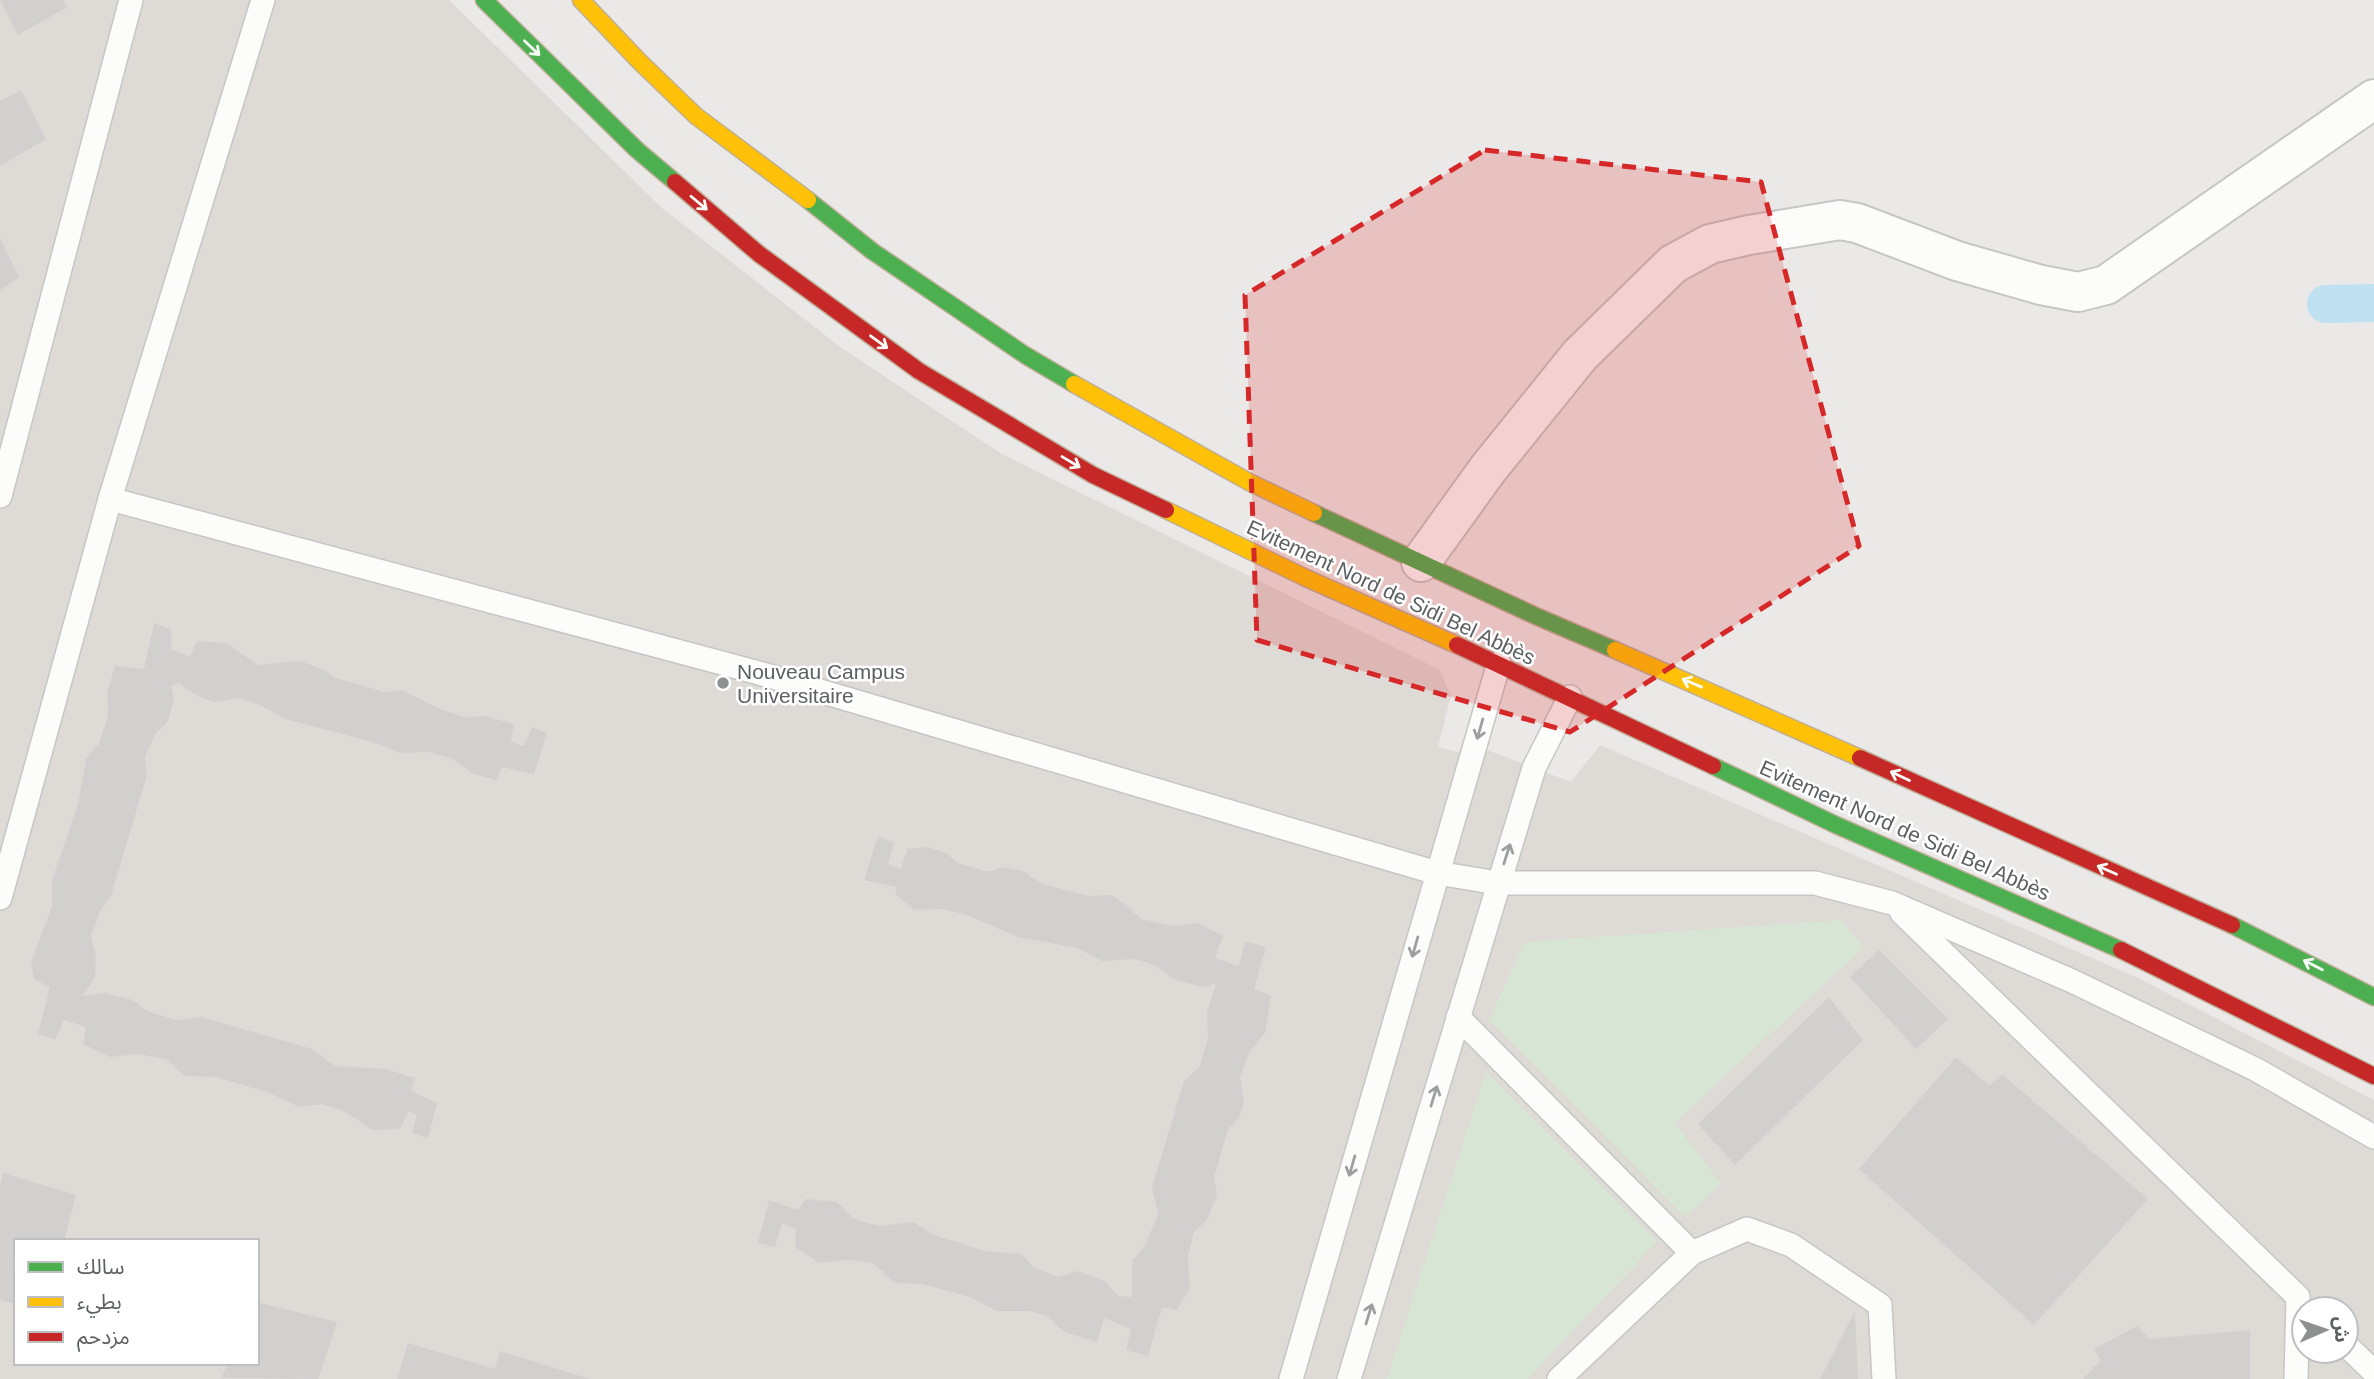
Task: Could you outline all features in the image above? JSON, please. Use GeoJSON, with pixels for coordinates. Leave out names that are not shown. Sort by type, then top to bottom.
{"type":"FeatureCollection","features":[{"type":"Feature","properties":{"kind":"highway","name":"Evitement Nord de Sidi Bel Abbès"},"geometry":{"type":"LineString","coordinates":[[484,0],[637,150],[748,246],[919,370],[1093,475],[1306,578],[1499,663],[1836,825],[2147,961],[2374,1076]]}},
{"type":"Feature","properties":{"kind":"highway","name":"Evitement Nord de Sidi Bel Abbès"},"geometry":{"type":"LineString","coordinates":[[582,0],[639,61],[696,116],[872,251],[1024,355],[1122,412],[1249,482],[1538,617],[1795,728],[2246,931],[2374,996]]}},
{"type":"Feature","properties":{"kind":"street"},"geometry":{"type":"LineString","coordinates":[[1421,562],[1488,469],[1580,355],[1673,264],[1710,244],[1840,220],[1857,223],[1957,261],[2041,285],[2078,292],[2106,285],[2374,99]]}},
{"type":"Feature","properties":{"kind":"lane"},"geometry":{"type":"LineString","coordinates":[[0,496],[131,0]]}},
{"type":"Feature","properties":{"kind":"lane"},"geometry":{"type":"LineString","coordinates":[[0,898],[110,499],[263,0]]}},
{"type":"Feature","properties":{"kind":"lane"},"geometry":{"type":"LineString","coordinates":[[110,499],[760,673],[1437,873],[1498,883],[1815,883],[1892,903],[2072,981],[2255,1069],[2374,1137]]}},
{"type":"Feature","properties":{"kind":"lane"},"geometry":{"type":"LineString","coordinates":[[1290,1379],[1499,663]]}},
{"type":"Feature","properties":{"kind":"lane"},"geometry":{"type":"LineString","coordinates":[[1349,1379],[1534,768],[1570,697]]}},
{"type":"Feature","properties":{"kind":"lane"},"geometry":{"type":"LineString","coordinates":[[1892,903],[2296,1295]]}},
{"type":"Feature","properties":{"kind":"lane"},"geometry":{"type":"LineString","coordinates":[[1458,1017],[1692,1253]]}},
{"type":"Feature","properties":{"kind":"lane"},"geometry":{"type":"LineString","coordinates":[[1559,1379],[1692,1253],[1747,1229],[1791,1245],[1880,1305],[1884,1379]]}},
{"type":"Feature","properties":{"kind":"lane"},"geometry":{"type":"LineString","coordinates":[[2360,1359],[2374,1373]]}},
{"type":"Feature","properties":{"kind":"highlighted area"},"geometry":{"type":"Polygon","coordinates":[[[1485,150],[1761,182],[1859,546],[1570,732],[1257,640],[1245,295],[1485,150]]]}},
{"type":"Feature","properties":{"kind":"shaded area","name":"Nouveau Campus Universitaire"},"geometry":{"type":"Polygon","coordinates":[[[0,0],[449,0],[662,208],[843,349],[1002,454],[1440,670],[1451,696],[1438,747],[1458,752],[1475,745],[1571,782],[1600,745],[2138,978],[2374,1100],[2374,1379],[0,1379],[0,0]]]}},
{"type":"Feature","properties":{"kind":"green space"},"geometry":{"type":"Polygon","coordinates":[[[1841,920],[1863,948],[1674,1123],[1721,1183],[1685,1217],[1489,1020],[1525,942],[1841,920]]]}},
{"type":"Feature","properties":{"kind":"green space"},"geometry":{"type":"Polygon","coordinates":[[[1486,1072],[1657,1242],[1527,1379],[1387,1379],[1486,1072]]]}},
{"type":"Feature","properties":{"kind":"building"},"geometry":{"type":"Polygon","coordinates":[[[0,0],[63,0],[67,7],[18,35],[0,0]]]}},
{"type":"Feature","properties":{"kind":"building"},"geometry":{"type":"Polygon","coordinates":[[[21,90],[46,139],[0,166],[0,101],[21,90]]]}},
{"type":"Feature","properties":{"kind":"building"},"geometry":{"type":"Polygon","coordinates":[[[0,238],[19,277],[0,290],[0,238]]]}},
{"type":"Feature","properties":{"kind":"building"},"geometry":{"type":"Polygon","coordinates":[[[154,623],[171,629],[171,650],[190,656],[197,641],[227,643],[258,665],[301,661],[334,677],[384,692],[402,690],[440,709],[464,717],[485,716],[514,724],[511,741],[524,746],[532,727],[547,733],[534,774],[502,767],[496,780],[473,774],[453,759],[429,752],[401,753],[369,741],[285,719],[240,698],[215,702],[199,697],[179,683],[171,686],[174,700],[167,723],[156,733],[145,757],[147,775],[111,896],[100,911],[91,935],[96,957],[95,977],[82,996],[104,993],[133,1000],[147,1011],[176,1020],[201,1017],[312,1049],[335,1066],[386,1069],[415,1078],[411,1091],[437,1103],[428,1138],[412,1133],[417,1115],[409,1111],[400,1129],[372,1130],[346,1112],[322,1104],[299,1107],[267,1092],[216,1077],[185,1076],[166,1059],[138,1054],[110,1057],[83,1044],[86,1027],[64,1020],[55,1040],[38,1034],[50,987],[34,979],[31,962],[52,906],[52,880],[78,804],[86,759],[99,743],[108,716],[107,692],[115,666],[144,669],[154,623]]]}},
{"type":"Feature","properties":{"kind":"building"},"geometry":{"type":"Polygon","coordinates":[[[878,836],[894,843],[888,864],[901,869],[907,849],[927,847],[946,853],[958,863],[988,872],[1003,867],[1023,871],[1042,884],[1089,896],[1111,895],[1141,919],[1174,926],[1198,923],[1223,936],[1215,958],[1239,966],[1245,941],[1266,947],[1254,989],[1271,996],[1265,1033],[1249,1052],[1240,1078],[1244,1100],[1240,1116],[1228,1130],[1214,1177],[1217,1195],[1207,1220],[1194,1232],[1188,1256],[1190,1288],[1177,1310],[1162,1307],[1148,1356],[1126,1350],[1131,1329],[1104,1318],[1097,1342],[1064,1332],[1048,1317],[1031,1311],[996,1311],[970,1297],[922,1284],[895,1283],[873,1263],[848,1260],[819,1263],[795,1247],[796,1229],[782,1223],[775,1247],[758,1243],[769,1200],[798,1210],[806,1199],[837,1202],[854,1219],[879,1226],[913,1222],[934,1235],[985,1251],[1022,1254],[1033,1267],[1058,1277],[1078,1271],[1105,1281],[1118,1296],[1132,1297],[1132,1261],[1144,1247],[1158,1215],[1152,1187],[1184,1081],[1199,1067],[1208,1039],[1207,1012],[1216,984],[1202,987],[1173,979],[1156,966],[1136,959],[1101,961],[1078,948],[1017,937],[970,916],[943,909],[914,910],[895,894],[897,887],[864,880],[878,836]]]}},
{"type":"Feature","properties":{"kind":"building"},"geometry":{"type":"Polygon","coordinates":[[[1879,950],[1948,1019],[1916,1049],[1850,977],[1879,950]]]}},
{"type":"Feature","properties":{"kind":"building"},"geometry":{"type":"Polygon","coordinates":[[[1829,997],[1863,1040],[1735,1165],[1698,1124],[1829,997]]]}},
{"type":"Feature","properties":{"kind":"building"},"geometry":{"type":"Polygon","coordinates":[[[1956,1057],[1989,1085],[2003,1075],[2148,1199],[2034,1325],[1859,1169],[1956,1057]]]}},
{"type":"Feature","properties":{"kind":"building"},"geometry":{"type":"Polygon","coordinates":[[[3,1173],[76,1195],[65,1239],[14,1239],[14,1304],[0,1300],[0,1185],[3,1173]]]}},
{"type":"Feature","properties":{"kind":"building"},"geometry":{"type":"Polygon","coordinates":[[[259,1302],[337,1322],[318,1379],[222,1378],[226,1365],[259,1365],[259,1302]]]}},
{"type":"Feature","properties":{"kind":"building"},"geometry":{"type":"Polygon","coordinates":[[[1855,1311],[1858,1379],[1820,1379],[1855,1311]]]}},
{"type":"Feature","properties":{"kind":"building"},"geometry":{"type":"Polygon","coordinates":[[[2137,1326],[2150,1339],[2250,1330],[2250,1379],[2083,1379],[2101,1360],[2094,1349],[2137,1326]]]}},
{"type":"Feature","properties":{"kind":"building"},"geometry":{"type":"Polygon","coordinates":[[[408,1343],[495,1369],[500,1351],[590,1379],[397,1379],[408,1343]]]}},
{"type":"Feature","properties":{"kind":"waterway"},"geometry":{"type":"LineString","coordinates":[[2326,304],[2374,303]]}},
{"type":"Feature","properties":{"kind":"traffic: fast"},"geometry":{"type":"LineString","coordinates":[[484,0],[637,150],[675,182]]}},
{"type":"Feature","properties":{"kind":"traffic: fast"},"geometry":{"type":"LineString","coordinates":[[808,200],[872,251],[1025,355],[1074,384]]}},
{"type":"Feature","properties":{"kind":"traffic: fast"},"geometry":{"type":"LineString","coordinates":[[1314,513],[1615,650]]}},
{"type":"Feature","properties":{"kind":"traffic: fast"},"geometry":{"type":"LineString","coordinates":[[1713,766],[1836,825],[2121,950]]}},
{"type":"Feature","properties":{"kind":"traffic: fast"},"geometry":{"type":"LineString","coordinates":[[2232,925],[2374,997]]}},
{"type":"Feature","properties":{"kind":"traffic: slow"},"geometry":{"type":"LineString","coordinates":[[581,0],[696,116],[808,200]]}},
{"type":"Feature","properties":{"kind":"traffic: slow"},"geometry":{"type":"LineString","coordinates":[[1074,384],[1249,482],[1314,513]]}},
{"type":"Feature","properties":{"kind":"traffic: slow"},"geometry":{"type":"LineString","coordinates":[[1166,510],[1306,578],[1457,645]]}},
{"type":"Feature","properties":{"kind":"traffic: slow"},"geometry":{"type":"LineString","coordinates":[[1615,650],[1860,758]]}},
{"type":"Feature","properties":{"kind":"traffic: jam"},"geometry":{"type":"LineString","coordinates":[[675,182],[759,254],[919,371],[1093,475],[1166,510]]}},
{"type":"Feature","properties":{"kind":"traffic: jam"},"geometry":{"type":"LineString","coordinates":[[1457,645],[1713,766]]}},
{"type":"Feature","properties":{"kind":"traffic: jam"},"geometry":{"type":"LineString","coordinates":[[1860,758],[2232,925]]}},
{"type":"Feature","properties":{"kind":"traffic: jam"},"geometry":{"type":"LineString","coordinates":[[2121,950],[2374,1076]]}},
{"type":"Feature","properties":{"kind":"place","name":"Nouveau Campus Universitaire"},"geometry":{"type":"Point","coordinates":[723,683]}}]}
